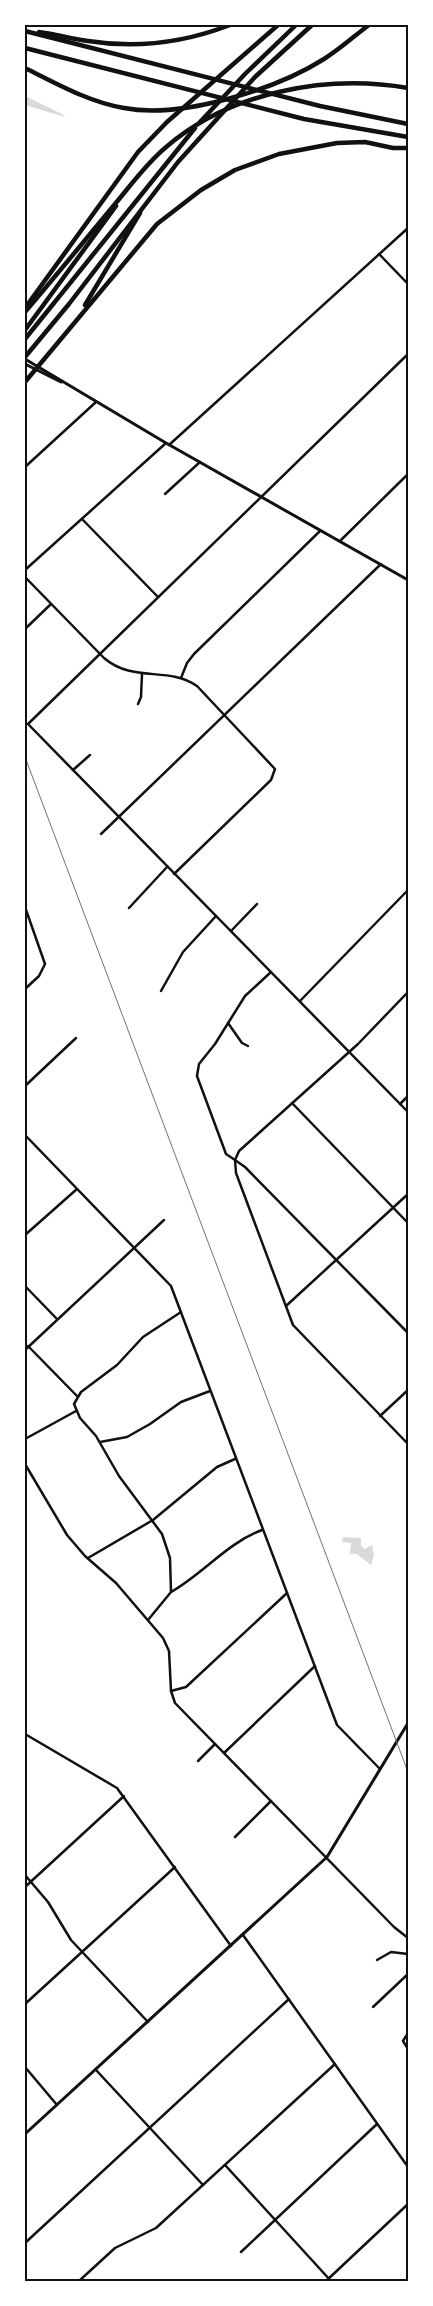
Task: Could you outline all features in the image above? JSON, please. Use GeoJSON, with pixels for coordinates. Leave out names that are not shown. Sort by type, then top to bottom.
{"type":"FeatureCollection","features":[{"type":"Feature","properties":{"kind":"highway"},"geometry":{"type":"LineString","coordinates":[[25,31],[101,43],[141,45],[192,38],[230,25]]}},
{"type":"Feature","properties":{"kind":"highway"},"geometry":{"type":"LineString","coordinates":[[25,308],[129,163],[167,122],[278,25]]}},
{"type":"Feature","properties":{"kind":"highway"},"geometry":{"type":"LineString","coordinates":[[25,339],[168,159],[245,74],[296,25]]}},
{"type":"Feature","properties":{"kind":"highway"},"geometry":{"type":"LineString","coordinates":[[25,358],[178,162],[255,77],[312,25]]}},
{"type":"Feature","properties":{"kind":"highway"},"geometry":{"type":"LineString","coordinates":[[25,68],[69,90],[107,104],[146,111],[170,111],[203,105],[264,87],[310,68],[369,25]]}},
{"type":"Feature","properties":{"kind":"highway"},"geometry":{"type":"LineString","coordinates":[[25,31],[284,97],[408,124]]}},
{"type":"Feature","properties":{"kind":"highway"},"geometry":{"type":"LineString","coordinates":[[25,48],[345,128],[408,137]]}},
{"type":"Feature","properties":{"kind":"highway"},"geometry":{"type":"LineString","coordinates":[[25,312],[156,156],[179,137],[217,114],[256,99],[293,89],[338,83],[378,84],[408,88]]}},
{"type":"Feature","properties":{"kind":"highway"},"geometry":{"type":"LineString","coordinates":[[26,381],[78,316],[157,224],[202,190],[235,170],[279,154],[337,143],[365,142],[392,148],[408,148]]}},
{"type":"Feature","properties":{"kind":"highway"},"geometry":{"type":"LineString","coordinates":[[25,330],[128,188]]}},
{"type":"Feature","properties":{"kind":"highway"},"geometry":{"type":"LineString","coordinates":[[78,316],[148,200]]}},
{"type":"Feature","properties":{"kind":"main road"},"geometry":{"type":"LineString","coordinates":[[25,358],[167,444],[408,580]]}},
{"type":"Feature","properties":{"kind":"main road"},"geometry":{"type":"LineString","coordinates":[[25,364],[62,382]]}},
{"type":"Feature","properties":{"kind":"main road"},"geometry":{"type":"LineString","coordinates":[[25,2134],[327,1857],[408,1724]]}},
{"type":"Feature","properties":{"kind":"street"},"geometry":{"type":"LineString","coordinates":[[25,570],[408,228]]}},
{"type":"Feature","properties":{"kind":"street"},"geometry":{"type":"LineString","coordinates":[[378,254],[408,284]]}},
{"type":"Feature","properties":{"kind":"street"},"geometry":{"type":"LineString","coordinates":[[408,354],[28,724],[408,1112]]}},
{"type":"Feature","properties":{"kind":"street"},"geometry":{"type":"LineString","coordinates":[[25,467],[96,402]]}},
{"type":"Feature","properties":{"kind":"street"},"geometry":{"type":"LineString","coordinates":[[166,494],[200,462]]}},
{"type":"Feature","properties":{"kind":"street"},"geometry":{"type":"LineString","coordinates":[[340,541],[408,474]]}},
{"type":"Feature","properties":{"kind":"street"},"geometry":{"type":"LineString","coordinates":[[82,519],[158,597]]}},
{"type":"Feature","properties":{"kind":"street"},"geometry":{"type":"LineString","coordinates":[[181,678],[187,663],[194,654],[320,530]]}},
{"type":"Feature","properties":{"kind":"street"},"geometry":{"type":"LineString","coordinates":[[101,834],[381,564]]}},
{"type":"Feature","properties":{"kind":"street"},"geometry":{"type":"LineString","coordinates":[[25,577],[116,668],[142,674],[181,678],[197,686],[272,764],[276,772],[271,780],[174,874]]}},
{"type":"Feature","properties":{"kind":"street"},"geometry":{"type":"LineString","coordinates":[[25,629],[51,604]]}},
{"type":"Feature","properties":{"kind":"street"},"geometry":{"type":"LineString","coordinates":[[138,704],[141,697],[142,674]]}},
{"type":"Feature","properties":{"kind":"street"},"geometry":{"type":"LineString","coordinates":[[73,770],[90,755]]}},
{"type":"Feature","properties":{"kind":"street"},"geometry":{"type":"LineString","coordinates":[[129,908],[167,866]]}},
{"type":"Feature","properties":{"kind":"street"},"geometry":{"type":"LineString","coordinates":[[300,1001],[408,890]]}},
{"type":"Feature","properties":{"kind":"street"},"geometry":{"type":"LineString","coordinates":[[231,931],[257,904]]}},
{"type":"Feature","properties":{"kind":"street"},"geometry":{"type":"LineString","coordinates":[[25,907],[45,964],[43,969],[25,989]]}},
{"type":"Feature","properties":{"kind":"street"},"geometry":{"type":"LineString","coordinates":[[161,991],[183,952],[216,916]]}},
{"type":"Feature","properties":{"kind":"street"},"geometry":{"type":"LineString","coordinates":[[271,972],[246,994],[228,1024],[206,1056],[198,1064],[197,1076],[226,1154],[245,1167],[408,1333]]}},
{"type":"Feature","properties":{"kind":"street"},"geometry":{"type":"LineString","coordinates":[[408,992],[349,1052],[239,1151],[235,1160],[236,1173],[296,1331],[408,1444]]}},
{"type":"Feature","properties":{"kind":"street"},"geometry":{"type":"LineString","coordinates":[[228,1024],[242,1042],[248,1046]]}},
{"type":"Feature","properties":{"kind":"street"},"geometry":{"type":"LineString","coordinates":[[25,1086],[76,1038]]}},
{"type":"Feature","properties":{"kind":"street"},"geometry":{"type":"LineString","coordinates":[[400,1104],[408,1096]]}},
{"type":"Feature","properties":{"kind":"street"},"geometry":{"type":"LineString","coordinates":[[292,1103],[408,1223]]}},
{"type":"Feature","properties":{"kind":"street"},"geometry":{"type":"LineString","coordinates":[[25,1135],[169,1283],[338,1727],[381,1770]]}},
{"type":"Feature","properties":{"kind":"street"},"geometry":{"type":"LineString","coordinates":[[25,1235],[77,1188]]}},
{"type":"Feature","properties":{"kind":"street"},"geometry":{"type":"LineString","coordinates":[[286,1306],[408,1194]]}},
{"type":"Feature","properties":{"kind":"street"},"geometry":{"type":"LineString","coordinates":[[25,1350],[164,1220]]}},
{"type":"Feature","properties":{"kind":"street"},"geometry":{"type":"LineString","coordinates":[[25,1286],[57,1319]]}},
{"type":"Feature","properties":{"kind":"street"},"geometry":{"type":"LineString","coordinates":[[77,1396],[117,1365],[143,1337],[181,1312]]}},
{"type":"Feature","properties":{"kind":"street"},"geometry":{"type":"LineString","coordinates":[[28,1346],[77,1396],[76,1411],[100,1442],[118,1476],[153,1520],[168,1548],[171,1592]]}},
{"type":"Feature","properties":{"kind":"street"},"geometry":{"type":"LineString","coordinates":[[380,1416],[408,1390]]}},
{"type":"Feature","properties":{"kind":"street"},"geometry":{"type":"LineString","coordinates":[[100,1442],[133,1434],[181,1402],[210,1391]]}},
{"type":"Feature","properties":{"kind":"street"},"geometry":{"type":"LineString","coordinates":[[25,1439],[76,1411]]}},
{"type":"Feature","properties":{"kind":"street"},"geometry":{"type":"LineString","coordinates":[[88,1558],[153,1520],[217,1468],[235,1459]]}},
{"type":"Feature","properties":{"kind":"street"},"geometry":{"type":"LineString","coordinates":[[25,1464],[60,1525],[88,1558],[116,1583],[163,1638],[169,1651],[171,1692],[175,1703],[399,1932],[408,1938]]}},
{"type":"Feature","properties":{"kind":"street"},"geometry":{"type":"LineString","coordinates":[[148,1620],[171,1592],[211,1565],[244,1537],[262,1530]]}},
{"type":"Feature","properties":{"kind":"street"},"geometry":{"type":"LineString","coordinates":[[171,1692],[186,1687],[287,1592]]}},
{"type":"Feature","properties":{"kind":"street"},"geometry":{"type":"LineString","coordinates":[[224,1752],[315,1666]]}},
{"type":"Feature","properties":{"kind":"street"},"geometry":{"type":"LineString","coordinates":[[25,1734],[116,1788],[124,1796],[231,1946]]}},
{"type":"Feature","properties":{"kind":"street"},"geometry":{"type":"LineString","coordinates":[[198,1761],[215,1744]]}},
{"type":"Feature","properties":{"kind":"street"},"geometry":{"type":"LineString","coordinates":[[25,1887],[124,1796]]}},
{"type":"Feature","properties":{"kind":"street"},"geometry":{"type":"LineString","coordinates":[[235,1837],[271,1801]]}},
{"type":"Feature","properties":{"kind":"street"},"geometry":{"type":"LineString","coordinates":[[25,2004],[174,1867]]}},
{"type":"Feature","properties":{"kind":"street"},"geometry":{"type":"LineString","coordinates":[[25,1875],[48,1902],[65,1933],[148,2022]]}},
{"type":"Feature","properties":{"kind":"street"},"geometry":{"type":"LineString","coordinates":[[243,1935],[408,2167]]}},
{"type":"Feature","properties":{"kind":"street"},"geometry":{"type":"LineString","coordinates":[[377,1960],[391,1952],[408,1954]]}},
{"type":"Feature","properties":{"kind":"street"},"geometry":{"type":"LineString","coordinates":[[373,2006],[408,1974]]}},
{"type":"Feature","properties":{"kind":"street"},"geometry":{"type":"LineString","coordinates":[[25,2243],[289,1999]]}},
{"type":"Feature","properties":{"kind":"street"},"geometry":{"type":"LineString","coordinates":[[408,2033],[403,2041],[408,2049]]}},
{"type":"Feature","properties":{"kind":"street"},"geometry":{"type":"LineString","coordinates":[[79,2281],[115,2248],[156,2228],[335,2064]]}},
{"type":"Feature","properties":{"kind":"street"},"geometry":{"type":"LineString","coordinates":[[25,2067],[57,2105]]}},
{"type":"Feature","properties":{"kind":"street"},"geometry":{"type":"LineString","coordinates":[[96,2070],[203,2185]]}},
{"type":"Feature","properties":{"kind":"street"},"geometry":{"type":"LineString","coordinates":[[241,2252],[377,2124]]}},
{"type":"Feature","properties":{"kind":"street"},"geometry":{"type":"LineString","coordinates":[[225,2165],[328,2280],[408,2204]]}},
{"type":"Feature","properties":{"kind":"shaded area"},"geometry":{"type":"Polygon","coordinates":[[[25,96],[62,114],[65,117],[25,105],[25,96]]]}},
{"type":"Feature","properties":{"kind":"shaded area"},"geometry":{"type":"Polygon","coordinates":[[[343,1537],[361,1538],[361,1546],[365,1549],[372,1545],[374,1555],[371,1565],[357,1554],[350,1554],[351,1543],[342,1542],[343,1537]]]}},
{"type":"Feature","properties":{"kind":"railway"},"geometry":{"type":"LineString","coordinates":[[25,757],[408,1772]]}}]}
